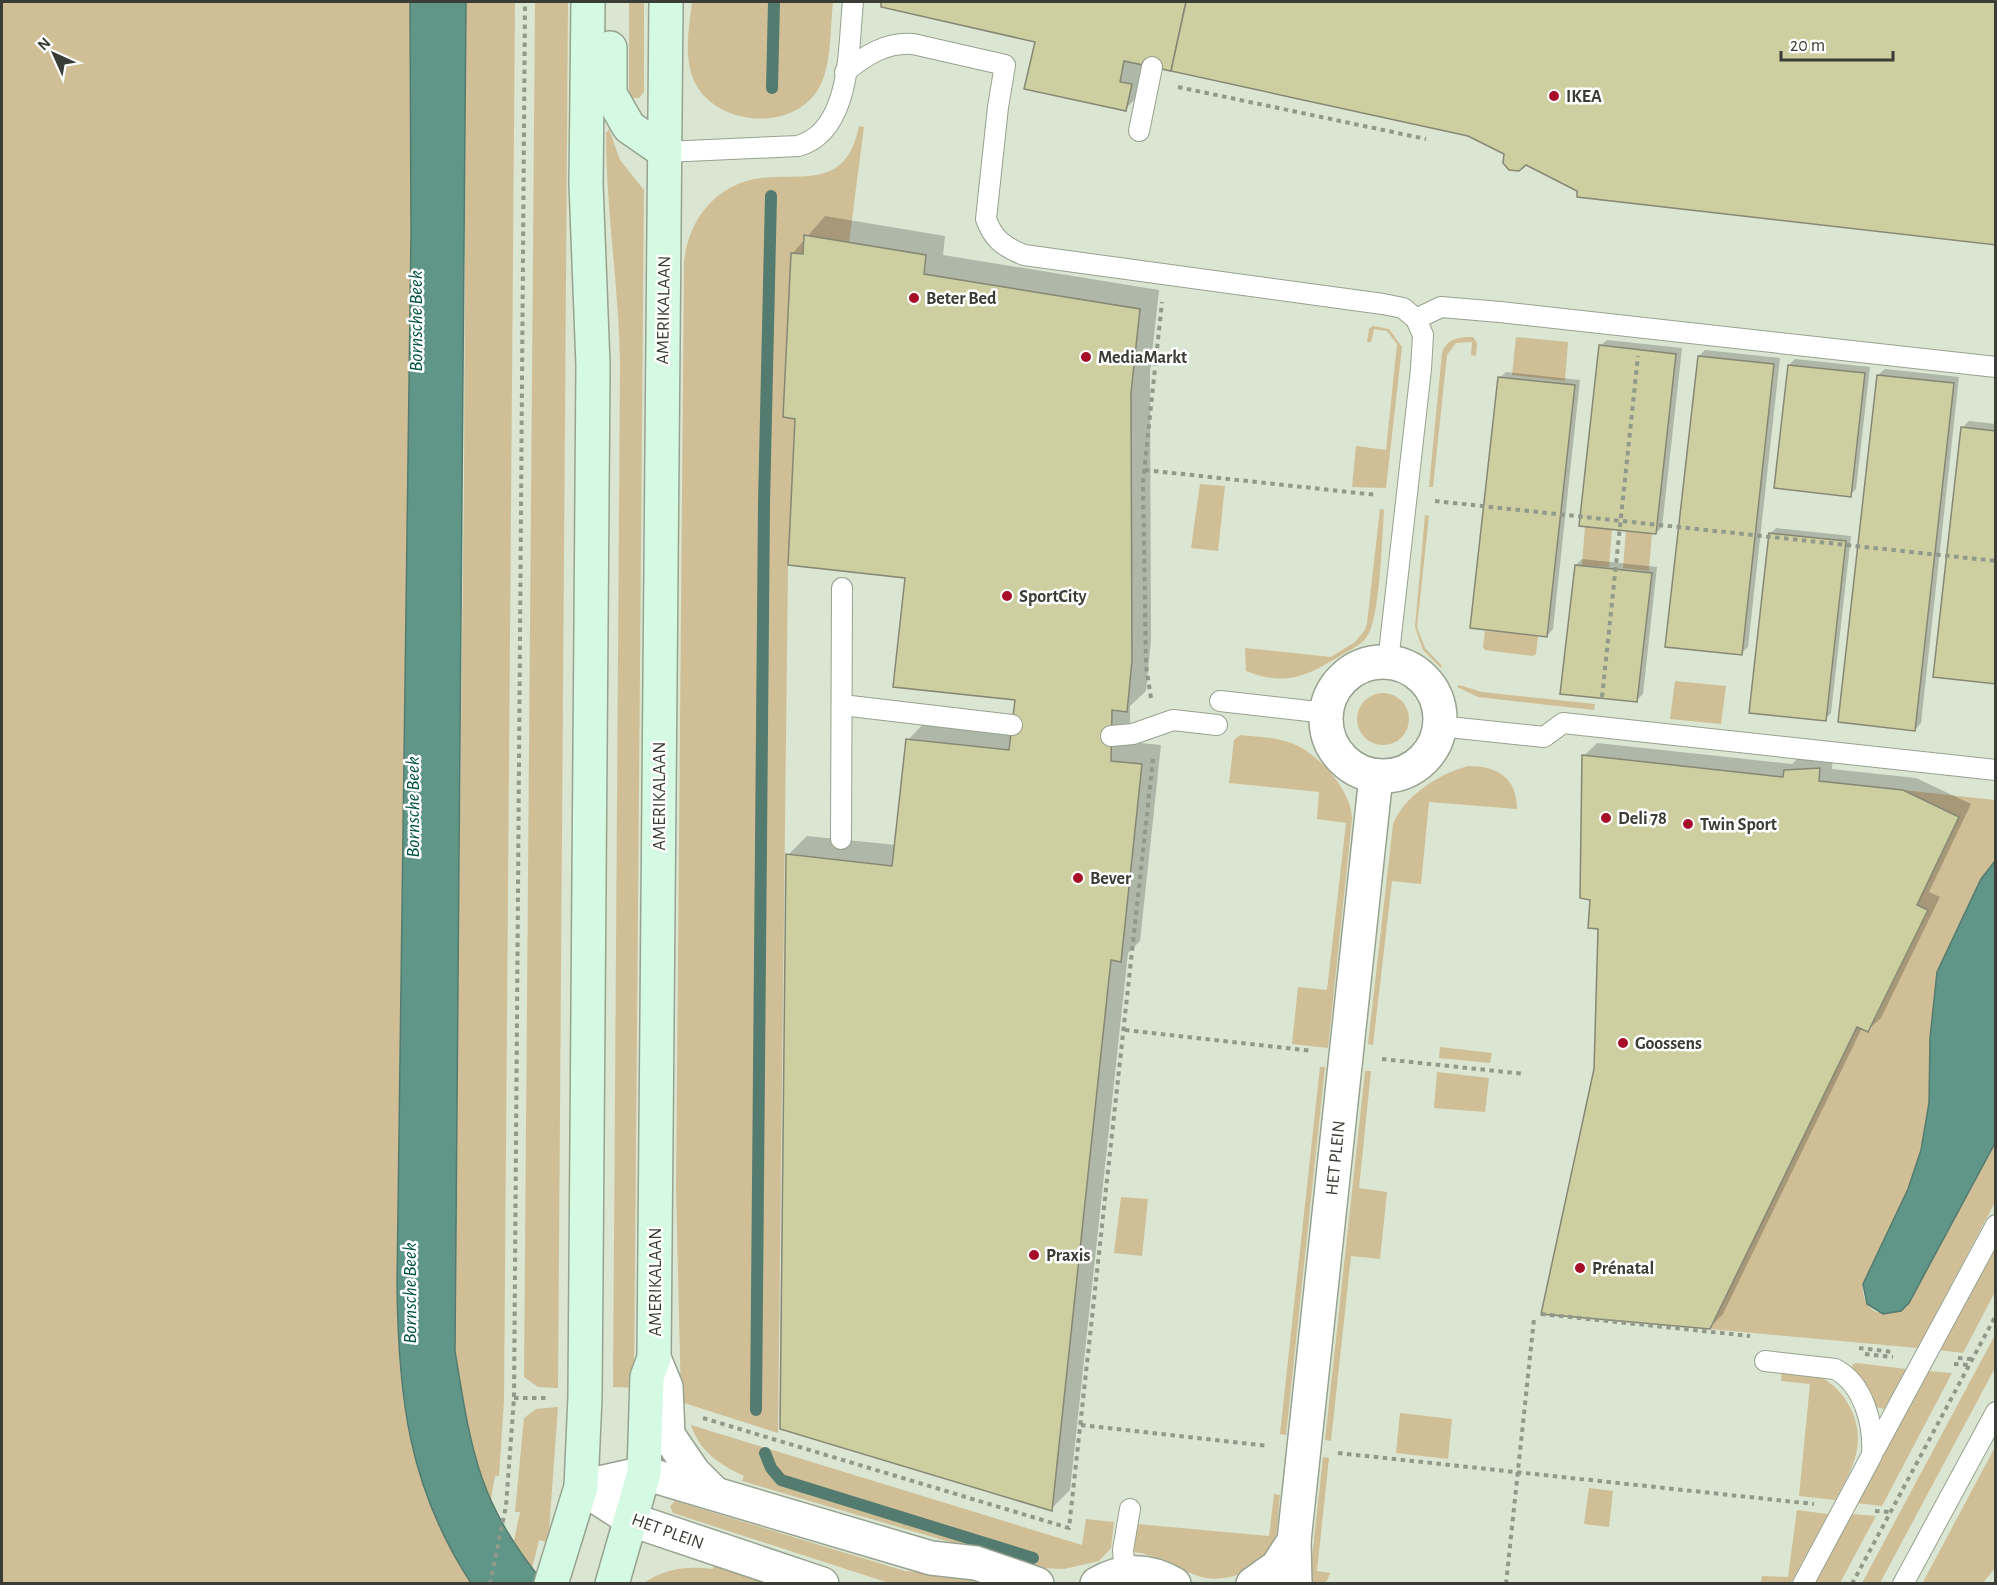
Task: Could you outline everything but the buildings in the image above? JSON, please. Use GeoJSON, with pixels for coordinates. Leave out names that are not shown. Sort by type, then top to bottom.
{"type":"FeatureCollection","features":[{"type":"Feature","properties":{"kind":"main road"},"geometry":{"type":"LineString","coordinates":[[553,1577],[581,1487],[585,1374],[593,377],[586,184],[588,2]]}},
{"type":"Feature","properties":{"kind":"main road"},"geometry":{"type":"LineString","coordinates":[[608,2],[610,94],[629,127],[665,152]]}},
{"type":"Feature","properties":{"kind":"main road","name":"AMERIKALAAN"},"geometry":{"type":"LineString","coordinates":[[612,1584],[644,1473],[647,1377],[654,1358],[666,2]]}},
{"type":"Feature","properties":{"kind":"street"},"geometry":{"type":"LineString","coordinates":[[1388,662],[1414,671],[1428,684],[1437,701],[1439,726],[1433,746],[1421,761],[1405,771],[1376,776],[1359,771],[1337,754],[1328,737],[1326,713],[1333,692],[1344,676],[1369,663],[1388,662]]}},
{"type":"Feature","properties":{"kind":"street","name":"HET PLEIN"},"geometry":{"type":"LineString","coordinates":[[1295,1584],[1294,1541],[1376,776]]}},
{"type":"Feature","properties":{"kind":"street"},"geometry":{"type":"LineString","coordinates":[[654,1358],[666,1387],[668,1435],[694,1473],[715,1493]]}},
{"type":"Feature","properties":{"kind":"street"},"geometry":{"type":"LineString","coordinates":[[581,1487],[644,1473],[931,1558],[976,1563],[1037,1584]]}},
{"type":"Feature","properties":{"kind":"street","name":"HET PLEIN"},"geometry":{"type":"LineString","coordinates":[[581,1487],[632,1520],[822,1584]]}},
{"type":"Feature","properties":{"kind":"street","name":"HET PLEIN"},"geometry":{"type":"LineString","coordinates":[[1252,1584],[1276,1567],[1294,1541]]}},
{"type":"Feature","properties":{"kind":"street"},"geometry":{"type":"LineString","coordinates":[[1111,1578],[1151,1574],[1174,1584]]}},
{"type":"Feature","properties":{"kind":"lane"},"geometry":{"type":"LineString","coordinates":[[665,152],[806,144],[822,133],[832,121],[845,72],[853,2]]}},
{"type":"Feature","properties":{"kind":"lane"},"geometry":{"type":"LineString","coordinates":[[845,72],[873,52],[900,43],[914,44],[1005,65],[998,106],[986,219],[991,233],[1010,249],[1024,255],[1383,304],[1403,308],[1416,319],[1423,335],[1421,369],[1388,662]]}},
{"type":"Feature","properties":{"kind":"lane"},"geometry":{"type":"LineString","coordinates":[[1139,131],[1151,74]]}},
{"type":"Feature","properties":{"kind":"lane"},"geometry":{"type":"LineString","coordinates":[[1416,319],[1441,308],[1641,327],[1995,367]]}},
{"type":"Feature","properties":{"kind":"lane"},"geometry":{"type":"LineString","coordinates":[[841,839],[842,588]]}},
{"type":"Feature","properties":{"kind":"lane"},"geometry":{"type":"LineString","coordinates":[[1220,701],[1326,713]]}},
{"type":"Feature","properties":{"kind":"lane"},"geometry":{"type":"LineString","coordinates":[[842,705],[1012,725]]}},
{"type":"Feature","properties":{"kind":"lane"},"geometry":{"type":"LineString","coordinates":[[1111,736],[1133,734],[1173,720],[1217,725]]}},
{"type":"Feature","properties":{"kind":"lane"},"geometry":{"type":"LineString","coordinates":[[1439,726],[1544,737],[1563,723],[1995,770]]}},
{"type":"Feature","properties":{"kind":"lane"},"geometry":{"type":"LineString","coordinates":[[1803,1584],[1995,1224]]}},
{"type":"Feature","properties":{"kind":"lane"},"geometry":{"type":"LineString","coordinates":[[1765,1361],[1835,1369],[1842,1372],[1861,1398],[1873,1431],[1872,1455]]}},
{"type":"Feature","properties":{"kind":"lane"},"geometry":{"type":"LineString","coordinates":[[1903,1584],[1995,1412]]}},
{"type":"Feature","properties":{"kind":"lane"},"geometry":{"type":"LineString","coordinates":[[1111,1578],[1123,1550],[1130,1509]]}},
{"type":"Feature","properties":{"kind":"path"},"geometry":{"type":"LineString","coordinates":[[490,1584],[506,1506],[514,1386],[525,2]]}},
{"type":"Feature","properties":{"kind":"path"},"geometry":{"type":"LineString","coordinates":[[1151,74],[1426,139]]}},
{"type":"Feature","properties":{"kind":"path"},"geometry":{"type":"LineString","coordinates":[[784,1442],[1070,1528],[1156,726],[1146,666],[1145,470],[1156,339],[1165,274]]}},
{"type":"Feature","properties":{"kind":"path"},"geometry":{"type":"LineString","coordinates":[[1599,727],[1641,327]]}},
{"type":"Feature","properties":{"kind":"path"},"geometry":{"type":"LineString","coordinates":[[1145,470],[1995,561]]}},
{"type":"Feature","properties":{"kind":"path"},"geometry":{"type":"LineString","coordinates":[[1509,1072],[1525,1074]]}},
{"type":"Feature","properties":{"kind":"path"},"geometry":{"type":"LineString","coordinates":[[1852,1584],[1995,1315]]}},
{"type":"Feature","properties":{"kind":"path"},"geometry":{"type":"LineString","coordinates":[[1506,1584],[1534,1319]]}},
{"type":"Feature","properties":{"kind":"path"},"geometry":{"type":"LineString","coordinates":[[1835,1369],[1853,1352],[1923,1361]]}},
{"type":"Feature","properties":{"kind":"path"},"geometry":{"type":"LineString","coordinates":[[1081,1425],[1890,1512]]}},
{"type":"Feature","properties":{"kind":"shaded area"},"geometry":{"type":"Polygon","coordinates":[[[2,2],[410,2],[411,234],[397,1244],[398,1335],[407,1420],[416,1461],[429,1502],[447,1543],[471,1583],[2,1583],[2,2]]]}},
{"type":"Feature","properties":{"kind":"shaded area"},"geometry":{"type":"Polygon","coordinates":[[[466,2],[515,2],[504,1401],[499,1476],[495,1476],[490,1504],[475,1462],[464,1417],[457,1372],[454,1327],[464,477],[466,2]]]}},
{"type":"Feature","properties":{"kind":"shaded area"},"geometry":{"type":"Polygon","coordinates":[[[535,2],[568,2],[558,1388],[538,1387],[524,1377],[535,2]]]}},
{"type":"Feature","properties":{"kind":"shaded area"},"geometry":{"type":"Polygon","coordinates":[[[629,2],[644,2],[644,92],[639,98],[633,98],[629,93],[629,2]]]}},
{"type":"Feature","properties":{"kind":"shaded area"},"geometry":{"type":"Polygon","coordinates":[[[692,2],[833,2],[828,58],[819,88],[807,102],[792,112],[775,117],[756,119],[738,116],[721,109],[706,98],[691,73],[688,43],[692,2]]]}},
{"type":"Feature","properties":{"kind":"shaded area"},"geometry":{"type":"Polygon","coordinates":[[[859,126],[864,127],[849,242],[804,235],[803,254],[791,253],[783,417],[795,419],[788,565],[778,1433],[681,1402],[676,1187],[684,263],[691,232],[698,218],[718,196],[745,182],[761,178],[808,176],[834,169],[845,160],[853,146],[859,126]]]}},
{"type":"Feature","properties":{"kind":"shaded area"},"geometry":{"type":"Polygon","coordinates":[[[609,129],[620,160],[644,190],[634,1388],[613,1387],[620,364],[607,162],[606,133],[609,129]]]}},
{"type":"Feature","properties":{"kind":"shaded area"},"geometry":{"type":"Polygon","coordinates":[[[1373,326],[1389,329],[1402,347],[1386,488],[1352,487],[1356,446],[1386,450],[1397,344],[1387,331],[1374,329],[1371,342],[1367,342],[1369,329],[1373,326]]]}},
{"type":"Feature","properties":{"kind":"shaded area"},"geometry":{"type":"Polygon","coordinates":[[[1473,337],[1477,343],[1476,356],[1471,355],[1472,342],[1456,343],[1447,355],[1433,487],[1429,487],[1442,353],[1450,341],[1473,337]]]}},
{"type":"Feature","properties":{"kind":"shaded area"},"geometry":{"type":"Polygon","coordinates":[[[1516,337],[1568,342],[1565,381],[1512,375],[1516,337]]]}},
{"type":"Feature","properties":{"kind":"shaded area"},"geometry":{"type":"Polygon","coordinates":[[[1200,484],[1225,486],[1218,551],[1191,548],[1200,484]]]}},
{"type":"Feature","properties":{"kind":"shaded area"},"geometry":{"type":"Polygon","coordinates":[[[1380,509],[1384,510],[1378,592],[1373,623],[1364,640],[1321,667],[1298,676],[1274,678],[1246,671],[1245,648],[1331,657],[1355,642],[1365,630],[1380,509]]]}},
{"type":"Feature","properties":{"kind":"shaded area"},"geometry":{"type":"Polygon","coordinates":[[[1425,515],[1429,516],[1417,627],[1425,648],[1442,666],[1441,668],[1423,650],[1415,627],[1425,515]]]}},
{"type":"Feature","properties":{"kind":"shaded area"},"geometry":{"type":"Polygon","coordinates":[[[1585,526],[1612,529],[1609,567],[1582,565],[1585,526]]]}},
{"type":"Feature","properties":{"kind":"shaded area"},"geometry":{"type":"Polygon","coordinates":[[[1626,530],[1652,533],[1649,571],[1623,568],[1626,530]]]}},
{"type":"Feature","properties":{"kind":"shaded area"},"geometry":{"type":"Polygon","coordinates":[[[1485,631],[1538,636],[1536,654],[1533,656],[1485,650],[1483,647],[1485,631]]]}},
{"type":"Feature","properties":{"kind":"shaded area"},"geometry":{"type":"Polygon","coordinates":[[[1675,681],[1726,686],[1721,724],[1670,719],[1675,681]]]}},
{"type":"Feature","properties":{"kind":"shaded area"},"geometry":{"type":"Polygon","coordinates":[[[1459,685],[1482,692],[1595,704],[1594,710],[1478,697],[1457,687],[1459,685]]]}},
{"type":"Feature","properties":{"kind":"shaded area"},"geometry":{"type":"Polygon","coordinates":[[[1383,693],[1393,695],[1401,701],[1407,709],[1409,719],[1407,729],[1401,737],[1393,743],[1383,745],[1373,743],[1365,737],[1359,729],[1357,719],[1359,709],[1365,701],[1373,695],[1383,693]]]}},
{"type":"Feature","properties":{"kind":"shaded area"},"geometry":{"type":"Polygon","coordinates":[[[1240,735],[1291,743],[1312,755],[1322,763],[1340,785],[1350,808],[1352,819],[1328,1048],[1292,1044],[1298,987],[1327,990],[1346,823],[1317,819],[1319,792],[1229,783],[1234,740],[1240,735]]]}},
{"type":"Feature","properties":{"kind":"shaded area"},"geometry":{"type":"Polygon","coordinates":[[[1468,766],[1488,768],[1504,776],[1514,789],[1517,809],[1429,802],[1421,884],[1392,881],[1373,1045],[1368,1044],[1393,824],[1406,804],[1424,787],[1446,774],[1468,766]]]}},
{"type":"Feature","properties":{"kind":"shaded area"},"geometry":{"type":"Polygon","coordinates":[[[1903,790],[1995,800],[1995,861],[1981,879],[1937,972],[1930,1038],[1929,1103],[1921,1150],[1908,1189],[1863,1285],[1863,1295],[1870,1308],[1876,1312],[1891,1313],[1907,1307],[1995,1143],[1995,1202],[1918,1348],[1710,1329],[1857,1027],[1869,1032],[1928,911],[1917,905],[1959,818],[1903,790]]]}},
{"type":"Feature","properties":{"kind":"shaded area"},"geometry":{"type":"Polygon","coordinates":[[[1440,1047],[1492,1053],[1490,1063],[1439,1058],[1440,1047]]]}},
{"type":"Feature","properties":{"kind":"shaded area"},"geometry":{"type":"Polygon","coordinates":[[[1320,1067],[1325,1067],[1286,1435],[1280,1434],[1320,1067]]]}},
{"type":"Feature","properties":{"kind":"shaded area"},"geometry":{"type":"Polygon","coordinates":[[[1365,1071],[1371,1071],[1359,1188],[1387,1192],[1380,1259],[1351,1256],[1331,1441],[1325,1440],[1365,1071]]]}},
{"type":"Feature","properties":{"kind":"shaded area"},"geometry":{"type":"Polygon","coordinates":[[[1437,1072],[1489,1078],[1485,1112],[1434,1108],[1437,1072]]]}},
{"type":"Feature","properties":{"kind":"shaded area"},"geometry":{"type":"Polygon","coordinates":[[[1121,1197],[1148,1199],[1142,1256],[1114,1253],[1121,1197]]]}},
{"type":"Feature","properties":{"kind":"shaded area"},"geometry":{"type":"Polygon","coordinates":[[[1995,1246],[1995,1292],[1963,1353],[1939,1350],[1995,1246]]]}},
{"type":"Feature","properties":{"kind":"shaded area"},"geometry":{"type":"Polygon","coordinates":[[[1995,1335],[1995,1368],[1880,1583],[1862,1583],[1995,1335]]]}},
{"type":"Feature","properties":{"kind":"shaded area"},"geometry":{"type":"Polygon","coordinates":[[[1853,1364],[1906,1369],[1884,1409],[1876,1407],[1867,1387],[1852,1368],[1853,1364]]]}},
{"type":"Feature","properties":{"kind":"shaded area"},"geometry":{"type":"Polygon","coordinates":[[[1782,1369],[1803,1371],[1821,1377],[1840,1392],[1853,1413],[1858,1437],[1856,1456],[1835,1500],[1799,1496],[1810,1384],[1781,1381],[1782,1369]]]}},
{"type":"Feature","properties":{"kind":"shaded area"},"geometry":{"type":"Polygon","coordinates":[[[1928,1371],[1952,1373],[1882,1506],[1857,1503],[1928,1371]]]}},
{"type":"Feature","properties":{"kind":"shaded area"},"geometry":{"type":"Polygon","coordinates":[[[558,1407],[549,1531],[547,1542],[539,1540],[532,1569],[513,1545],[520,1512],[515,1512],[524,1418],[536,1409],[558,1407]]]}},
{"type":"Feature","properties":{"kind":"shaded area"},"geometry":{"type":"Polygon","coordinates":[[[1400,1413],[1452,1419],[1448,1459],[1396,1453],[1400,1413]]]}},
{"type":"Feature","properties":{"kind":"shaded area"},"geometry":{"type":"Polygon","coordinates":[[[691,1425],[1082,1545],[1086,1519],[1114,1522],[1111,1548],[1099,1561],[1064,1569],[1038,1568],[742,1481],[744,1476],[726,1467],[705,1450],[691,1425]]]}},
{"type":"Feature","properties":{"kind":"shaded area"},"geometry":{"type":"Polygon","coordinates":[[[1995,1447],[1995,1568],[1983,1583],[1922,1584],[1995,1447]]]}},
{"type":"Feature","properties":{"kind":"shaded area"},"geometry":{"type":"Polygon","coordinates":[[[1323,1457],[1329,1458],[1317,1571],[1330,1573],[1326,1583],[1309,1584],[1323,1457]]]}},
{"type":"Feature","properties":{"kind":"shaded area"},"geometry":{"type":"Polygon","coordinates":[[[1589,1488],[1613,1491],[1609,1527],[1584,1524],[1589,1488]]]}},
{"type":"Feature","properties":{"kind":"shaded area"},"geometry":{"type":"Polygon","coordinates":[[[1274,1494],[1280,1495],[1273,1545],[1260,1562],[1241,1573],[1230,1577],[1208,1578],[1151,1556],[1134,1552],[1137,1524],[1269,1536],[1274,1494]]]}},
{"type":"Feature","properties":{"kind":"shaded area"},"geometry":{"type":"Polygon","coordinates":[[[675,1501],[905,1571],[981,1577],[1007,1583],[889,1583],[673,1513],[670,1506],[675,1501]]]}},
{"type":"Feature","properties":{"kind":"shaded area"},"geometry":{"type":"Polygon","coordinates":[[[1797,1510],[1828,1514],[1791,1583],[1761,1583],[1762,1576],[1788,1577],[1797,1510]]]}},
{"type":"Feature","properties":{"kind":"shaded area"},"geometry":{"type":"Polygon","coordinates":[[[1852,1514],[1876,1516],[1840,1583],[1814,1584],[1852,1514]]]}},
{"type":"Feature","properties":{"kind":"shaded area"},"geometry":{"type":"Polygon","coordinates":[[[714,1565],[765,1583],[644,1583],[669,1571],[686,1568],[713,1569],[714,1565]]]}},
{"type":"Feature","properties":{"kind":"water","name":"Bornsche Beek"},"geometry":{"type":"Polygon","coordinates":[[[410,2],[466,2],[455,1351],[473,1447],[491,1501],[522,1554],[544,1583],[471,1583],[433,1511],[420,1475],[404,1402],[400,1364],[397,1283],[411,234],[410,2]]]}},
{"type":"Feature","properties":{"kind":"water"},"geometry":{"type":"Polygon","coordinates":[[[1995,861],[1995,1143],[1909,1303],[1901,1311],[1883,1314],[1867,1304],[1863,1284],[1908,1189],[1921,1150],[1929,1103],[1930,1038],[1937,972],[1981,879],[1995,861]]]}},
{"type":"Feature","properties":{"kind":"waterway"},"geometry":{"type":"LineString","coordinates":[[772,88],[774,2]]}},
{"type":"Feature","properties":{"kind":"waterway"},"geometry":{"type":"LineString","coordinates":[[756,1410],[764,503],[771,196]]}},
{"type":"Feature","properties":{"kind":"waterway"},"geometry":{"type":"LineString","coordinates":[[765,1453],[771,1468],[781,1480],[1033,1558]]}},
{"type":"Feature","properties":{"kind":"place","name":"IKEA"},"geometry":{"type":"Point","coordinates":[1554,96]}},
{"type":"Feature","properties":{"kind":"place","name":"Beter Bed"},"geometry":{"type":"Point","coordinates":[914,298]}},
{"type":"Feature","properties":{"kind":"place","name":"MediaMarkt"},"geometry":{"type":"Point","coordinates":[1086,357]}},
{"type":"Feature","properties":{"kind":"place","name":"SportCity"},"geometry":{"type":"Point","coordinates":[1007,596]}},
{"type":"Feature","properties":{"kind":"place","name":"Deli 78"},"geometry":{"type":"Point","coordinates":[1606,818]}},
{"type":"Feature","properties":{"kind":"place","name":"Twin Sport"},"geometry":{"type":"Point","coordinates":[1688,824]}},
{"type":"Feature","properties":{"kind":"place","name":"Bever"},"geometry":{"type":"Point","coordinates":[1078,878]}},
{"type":"Feature","properties":{"kind":"place","name":"Goossens"},"geometry":{"type":"Point","coordinates":[1623,1043]}},
{"type":"Feature","properties":{"kind":"place","name":"Praxis"},"geometry":{"type":"Point","coordinates":[1034,1255]}},
{"type":"Feature","properties":{"kind":"place","name":"Prénatal"},"geometry":{"type":"Point","coordinates":[1580,1268]}}]}
